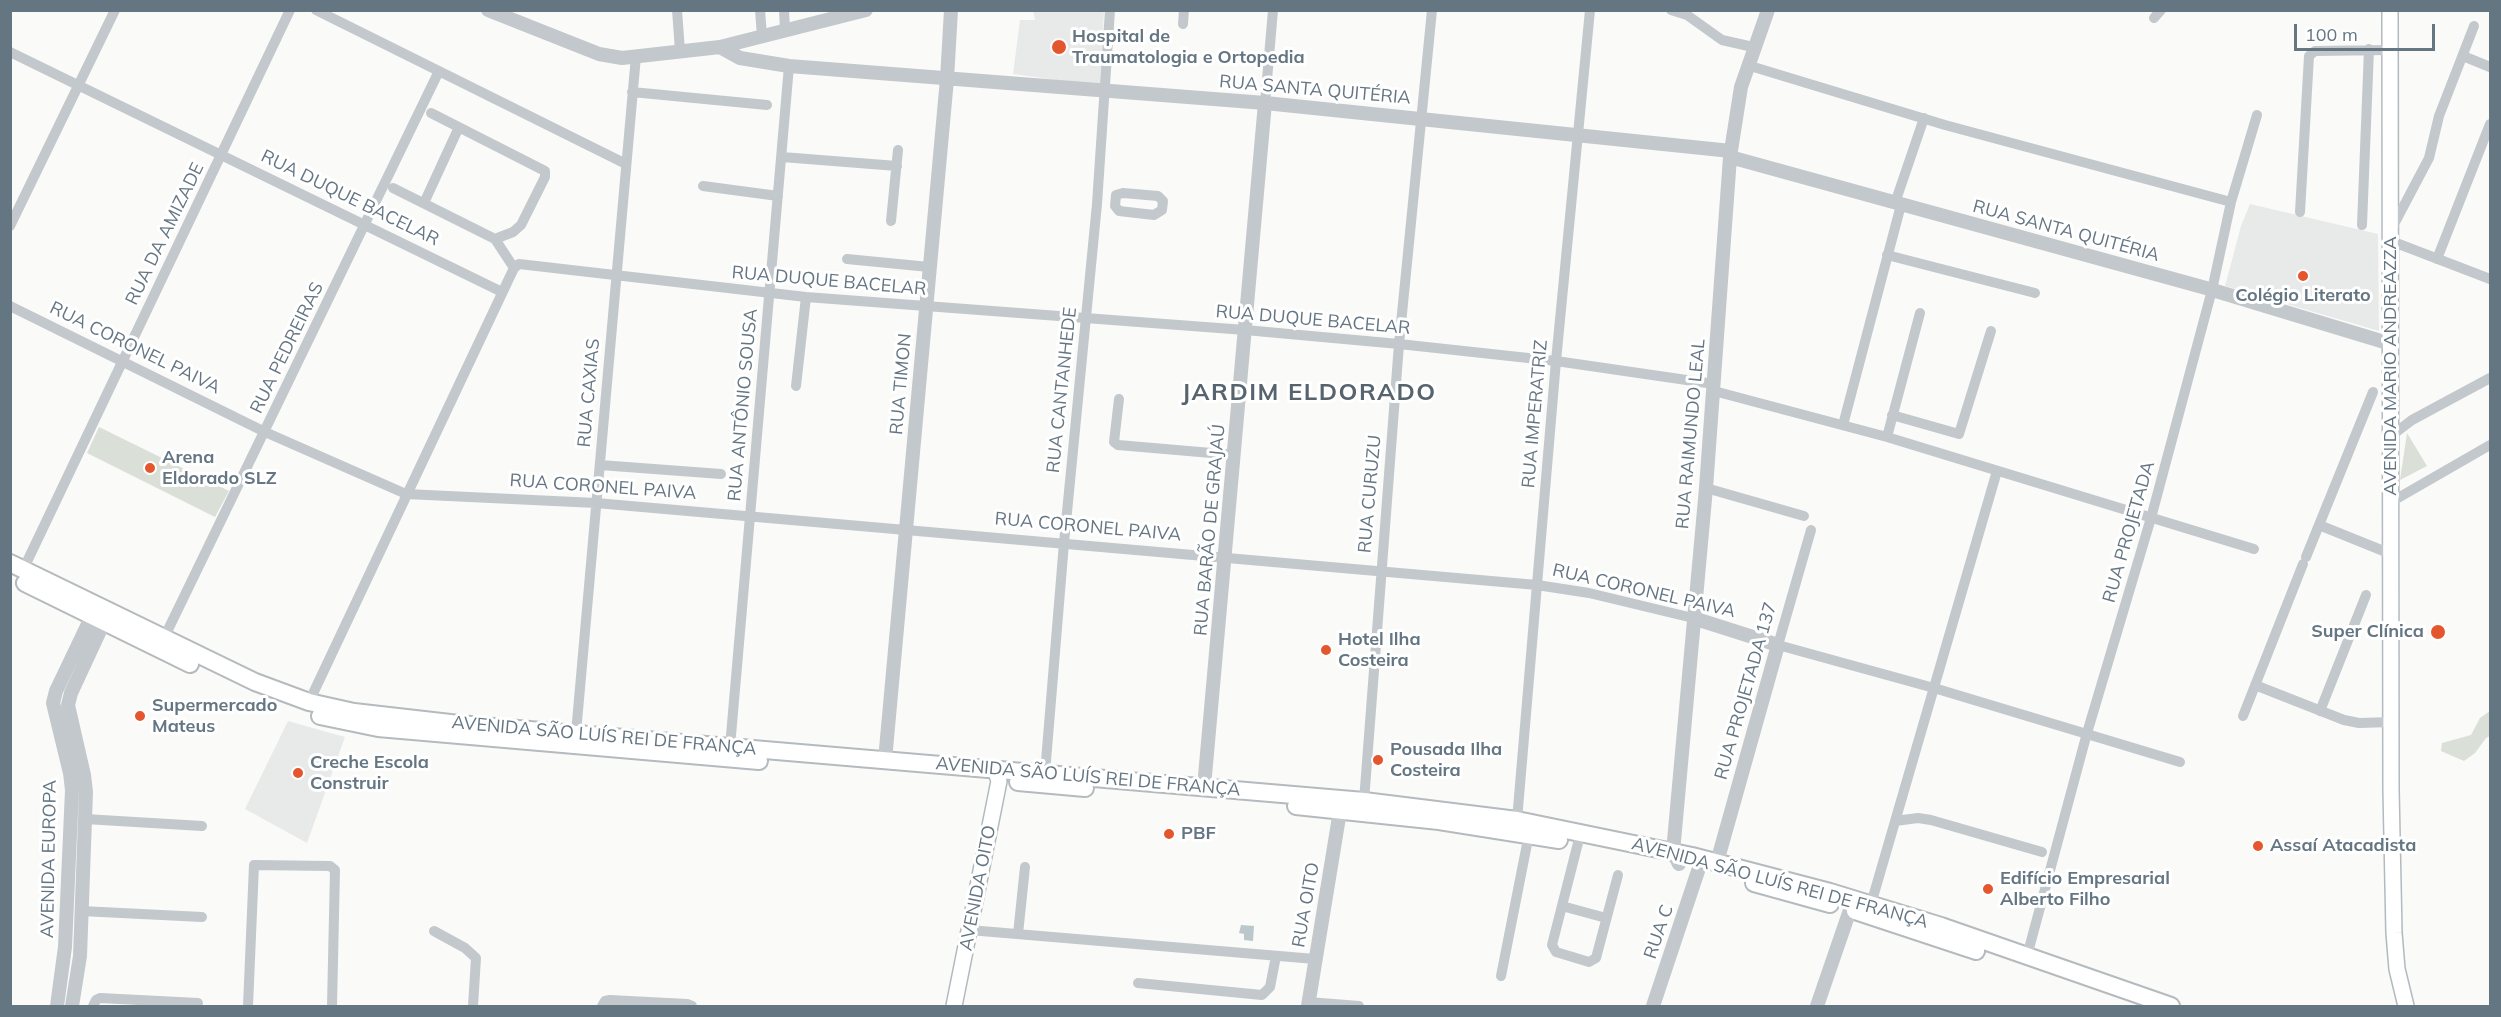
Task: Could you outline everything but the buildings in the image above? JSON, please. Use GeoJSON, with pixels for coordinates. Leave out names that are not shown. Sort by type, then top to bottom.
{"type":"FeatureCollection","features":[{"type":"Feature","properties":{"kind":"main road","name":"AVENIDA MARIO ANDREAZZA"},"geometry":{"type":"LineString","coordinates":[[2390,10],[2394,933],[2397,969],[2406,1006]]}},
{"type":"Feature","properties":{"kind":"main road","name":"AVENIDA SÃO LUÍS REI DE FRANÇA"},"geometry":{"type":"LineString","coordinates":[[15,570],[88,614],[105,616],[164,638],[255,682],[309,702],[354,712],[885,760],[997,775],[1044,773],[1439,821],[1676,858],[1717,862],[1871,904],[2171,1006]]}},
{"type":"Feature","properties":{"kind":"main road","name":"AVENIDA SÃO LUÍS REI DE FRANÇA"},"geometry":{"type":"LineString","coordinates":[[15,570],[269,700],[351,723],[378,728],[564,745],[997,775],[1208,793],[1364,801],[1517,820],[1676,858],[1699,868],[1850,910],[2139,1006]]}},
{"type":"Feature","properties":{"kind":"main road","name":"AVENIDA MARIO ANDREAZZA"},"geometry":{"type":"LineString","coordinates":[[2392,722],[2396,768],[2400,938],[2413,1006]]}},
{"type":"Feature","properties":{"kind":"main road","name":"AVENIDA OITO"},"geometry":{"type":"LineString","coordinates":[[954,1006],[997,775]]}},
{"type":"Feature","properties":{"kind":"street"},"geometry":{"type":"LineString","coordinates":[[10,226],[115,10]]}},
{"type":"Feature","properties":{"kind":"street","name":"RUA DA AMIZADE"},"geometry":{"type":"LineString","coordinates":[[15,570],[100,396],[123,361],[290,10]]}},
{"type":"Feature","properties":{"kind":"street"},"geometry":{"type":"LineString","coordinates":[[316,10],[626,164]]}},
{"type":"Feature","properties":{"kind":"street"},"geometry":{"type":"LineString","coordinates":[[488,10],[599,54],[616,58],[720,47],[864,11]]}},
{"type":"Feature","properties":{"kind":"street"},"geometry":{"type":"LineString","coordinates":[[677,10],[680,51]]}},
{"type":"Feature","properties":{"kind":"street"},"geometry":{"type":"LineString","coordinates":[[760,10],[762,36]]}},
{"type":"Feature","properties":{"kind":"street"},"geometry":{"type":"LineString","coordinates":[[784,10],[785,30]]}},
{"type":"Feature","properties":{"kind":"street","name":"RUA TIMON"},"geometry":{"type":"LineString","coordinates":[[885,760],[947,79],[951,10]]}},
{"type":"Feature","properties":{"kind":"street","name":"RUA CANTANHEDE"},"geometry":{"type":"LineString","coordinates":[[1044,773],[1097,204],[1110,10]]}},
{"type":"Feature","properties":{"kind":"street"},"geometry":{"type":"LineString","coordinates":[[1183,24],[1184,10]]}},
{"type":"Feature","properties":{"kind":"street","name":"RUA BARÃO DE GRAJAÚ"},"geometry":{"type":"LineString","coordinates":[[1208,793],[1234,455],[1273,10]]}},
{"type":"Feature","properties":{"kind":"street","name":"RUA CURUZU"},"geometry":{"type":"LineString","coordinates":[[1364,801],[1399,344],[1432,10]]}},
{"type":"Feature","properties":{"kind":"street","name":"RUA IMPERATRIZ"},"geometry":{"type":"LineString","coordinates":[[1517,820],[1556,361],[1580,134],[1590,10]]}},
{"type":"Feature","properties":{"kind":"street"},"geometry":{"type":"LineString","coordinates":[[1671,10],[1687,15],[1722,40],[1753,47]]}},
{"type":"Feature","properties":{"kind":"street","name":"RUA RAIMUNDO LEAL"},"geometry":{"type":"LineString","coordinates":[[1676,858],[1693,618],[1714,388],[1730,154],[1735,115],[1747,65],[1768,10]]}},
{"type":"Feature","properties":{"kind":"street"},"geometry":{"type":"LineString","coordinates":[[2474,26],[2439,116],[2429,158],[2391,236],[2437,259],[2490,279]]}},
{"type":"Feature","properties":{"kind":"street","name":"RUA SANTA QUITÉRIA"},"geometry":{"type":"LineString","coordinates":[[720,47],[740,58],[789,66],[1265,103],[1580,134],[1730,154],[1898,204],[2212,290],[2391,344]]}},
{"type":"Feature","properties":{"kind":"street"},"geometry":{"type":"LineString","coordinates":[[2362,225],[2369,49]]}},
{"type":"Feature","properties":{"kind":"street"},"geometry":{"type":"LineString","coordinates":[[2300,212],[2309,56],[2315,51],[2390,50]]}},
{"type":"Feature","properties":{"kind":"street","name":"RUA DUQUE BACELAR"},"geometry":{"type":"LineString","coordinates":[[10,52],[365,223],[502,292]]}},
{"type":"Feature","properties":{"kind":"street","name":"RUA CAXIAS"},"geometry":{"type":"LineString","coordinates":[[576,733],[581,628],[600,465],[636,56]]}},
{"type":"Feature","properties":{"kind":"street"},"geometry":{"type":"LineString","coordinates":[[2463,56],[2490,66]]}},
{"type":"Feature","properties":{"kind":"street"},"geometry":{"type":"LineString","coordinates":[[1747,65],[1924,118],[2232,202]]}},
{"type":"Feature","properties":{"kind":"street","name":"RUA ANTÔNIO SOUSA"},"geometry":{"type":"LineString","coordinates":[[730,747],[789,66]]}},
{"type":"Feature","properties":{"kind":"street","name":"RUA PEDREIRAS"},"geometry":{"type":"LineString","coordinates":[[164,638],[204,546],[265,432],[439,71]]}},
{"type":"Feature","properties":{"kind":"street"},"geometry":{"type":"LineString","coordinates":[[632,92],[767,105]]}},
{"type":"Feature","properties":{"kind":"street"},"geometry":{"type":"LineString","coordinates":[[431,113],[545,171],[545,177],[521,225],[513,232],[495,239]]}},
{"type":"Feature","properties":{"kind":"street","name":"RUA PROJETADA"},"geometry":{"type":"LineString","coordinates":[[2027,956],[2087,733],[2151,518],[2212,290],[2232,202],[2257,115]]}},
{"type":"Feature","properties":{"kind":"street"},"geometry":{"type":"LineString","coordinates":[[1843,424],[1898,204],[1924,118]]}},
{"type":"Feature","properties":{"kind":"street"},"geometry":{"type":"LineString","coordinates":[[2437,259],[2490,124]]}},
{"type":"Feature","properties":{"kind":"street"},"geometry":{"type":"LineString","coordinates":[[424,203],[459,127]]}},
{"type":"Feature","properties":{"kind":"street"},"geometry":{"type":"LineString","coordinates":[[891,221],[898,150]]}},
{"type":"Feature","properties":{"kind":"street"},"geometry":{"type":"LineString","coordinates":[[782,157],[897,166]]}},
{"type":"Feature","properties":{"kind":"street"},"geometry":{"type":"LineString","coordinates":[[703,186],[778,196]]}},
{"type":"Feature","properties":{"kind":"street"},"geometry":{"type":"LineString","coordinates":[[309,702],[513,268],[495,239],[393,188]]}},
{"type":"Feature","properties":{"kind":"street"},"geometry":{"type":"LineString","coordinates":[[1097,204],[1116,206]]}},
{"type":"Feature","properties":{"kind":"street"},"geometry":{"type":"LineString","coordinates":[[1887,255],[2035,293]]}},
{"type":"Feature","properties":{"kind":"street"},"geometry":{"type":"LineString","coordinates":[[847,259],[929,267]]}},
{"type":"Feature","properties":{"kind":"street","name":"RUA DUQUE BACELAR"},"geometry":{"type":"LineString","coordinates":[[513,268],[522,263],[806,297],[1245,330],[1556,361],[1714,388],[1887,437],[2254,549]]}},
{"type":"Feature","properties":{"kind":"street"},"geometry":{"type":"LineString","coordinates":[[796,386],[806,297]]}},
{"type":"Feature","properties":{"kind":"street","name":"RUA CORONEL PAIVA"},"geometry":{"type":"LineString","coordinates":[[10,306],[265,432],[406,494],[596,503],[1537,585],[1589,593],[1693,618],[2180,762]]}},
{"type":"Feature","properties":{"kind":"street"},"geometry":{"type":"LineString","coordinates":[[1887,437],[1920,313]]}},
{"type":"Feature","properties":{"kind":"street"},"geometry":{"type":"LineString","coordinates":[[1892,415],[1955,434],[1961,432],[1991,331]]}},
{"type":"Feature","properties":{"kind":"street"},"geometry":{"type":"LineString","coordinates":[[2391,436],[2412,420],[2490,378]]}},
{"type":"Feature","properties":{"kind":"street"},"geometry":{"type":"LineString","coordinates":[[2243,716],[2373,392]]}},
{"type":"Feature","properties":{"kind":"street"},"geometry":{"type":"LineString","coordinates":[[1119,399],[1114,442],[1118,445],[1234,455]]}},
{"type":"Feature","properties":{"kind":"street"},"geometry":{"type":"LineString","coordinates":[[2391,502],[2475,460],[2489,450]]}},
{"type":"Feature","properties":{"kind":"street"},"geometry":{"type":"LineString","coordinates":[[600,465],[721,474]]}},
{"type":"Feature","properties":{"kind":"street"},"geometry":{"type":"LineString","coordinates":[[1871,904],[1997,471]]}},
{"type":"Feature","properties":{"kind":"street"},"geometry":{"type":"LineString","coordinates":[[1706,488],[1804,516]]}},
{"type":"Feature","properties":{"kind":"street"},"geometry":{"type":"LineString","coordinates":[[2319,525],[2391,554]]}},
{"type":"Feature","properties":{"kind":"street","name":"RUA PROJETADA 137"},"geometry":{"type":"LineString","coordinates":[[1717,862],[1811,530]]}},
{"type":"Feature","properties":{"kind":"street"},"geometry":{"type":"LineString","coordinates":[[2320,711],[2366,595]]}},
{"type":"Feature","properties":{"kind":"street","name":"AVENIDA EUROPA"},"geometry":{"type":"LineString","coordinates":[[72,1006],[79,963],[86,784],[66,733],[54,712],[54,699],[89,622],[88,614]]}},
{"type":"Feature","properties":{"kind":"street","name":"AVENIDA EUROPA"},"geometry":{"type":"LineString","coordinates":[[57,1006],[65,947],[72,790],[66,733],[69,697],[105,616]]}},
{"type":"Feature","properties":{"kind":"street"},"geometry":{"type":"LineString","coordinates":[[2255,685],[2320,711],[2359,723],[2392,722]]}},
{"type":"Feature","properties":{"kind":"street","name":"RUA OITO"},"geometry":{"type":"LineString","coordinates":[[1308,1004],[1340,810]]}},
{"type":"Feature","properties":{"kind":"street"},"geometry":{"type":"LineString","coordinates":[[1895,821],[1907,818],[1931,820],[2042,852]]}},
{"type":"Feature","properties":{"kind":"street"},"geometry":{"type":"LineString","coordinates":[[85,819],[202,826]]}},
{"type":"Feature","properties":{"kind":"street"},"geometry":{"type":"LineString","coordinates":[[1501,976],[1529,834]]}},
{"type":"Feature","properties":{"kind":"street"},"geometry":{"type":"LineString","coordinates":[[1578,843],[1553,949],[1556,952],[1589,962],[1596,958],[1618,875]]}},
{"type":"Feature","properties":{"kind":"street"},"geometry":{"type":"LineString","coordinates":[[248,1006],[254,865],[330,866],[335,870],[332,1006]]}},
{"type":"Feature","properties":{"kind":"street"},"geometry":{"type":"LineString","coordinates":[[1018,934],[1025,867]]}},
{"type":"Feature","properties":{"kind":"street","name":"RUA C"},"geometry":{"type":"LineString","coordinates":[[1653,1006],[1699,868]]}},
{"type":"Feature","properties":{"kind":"street"},"geometry":{"type":"LineString","coordinates":[[1562,906],[1606,918]]}},
{"type":"Feature","properties":{"kind":"street"},"geometry":{"type":"LineString","coordinates":[[1817,1006],[1850,910]]}},
{"type":"Feature","properties":{"kind":"street"},"geometry":{"type":"LineString","coordinates":[[81,912],[202,917]]}},
{"type":"Feature","properties":{"kind":"street"},"geometry":{"type":"LineString","coordinates":[[969,930],[1315,959]]}},
{"type":"Feature","properties":{"kind":"street"},"geometry":{"type":"LineString","coordinates":[[434,931],[465,948],[476,958],[473,1006]]}},
{"type":"Feature","properties":{"kind":"street"},"geometry":{"type":"LineString","coordinates":[[1138,984],[1262,995],[1270,987],[1276,956]]}},
{"type":"Feature","properties":{"kind":"street"},"geometry":{"type":"LineString","coordinates":[[93,1006],[100,998],[198,1003]]}},
{"type":"Feature","properties":{"kind":"street"},"geometry":{"type":"LineString","coordinates":[[602,1006],[605,1001],[610,1000],[691,1006]]}},
{"type":"Feature","properties":{"kind":"street"},"geometry":{"type":"LineString","coordinates":[[1308,1004],[1359,1006]]}},
{"type":"Feature","properties":{"kind":"shaded area","name":"Hospital de Traumatologia e Ortopedia"},"geometry":{"type":"Polygon","coordinates":[[[1033,11],[1104,11],[1100,86],[1013,74],[1020,20],[1035,20],[1033,11]]]}},
{"type":"Feature","properties":{"kind":"shaded area","name":"Colégio Literato"},"geometry":{"type":"Polygon","coordinates":[[[2250,204],[2378,234],[2379,331],[2225,286],[2241,226],[2250,204]]]}},
{"type":"Feature","properties":{"kind":"shaded area","name":"Arena Eldorado SLZ"},"geometry":{"type":"Polygon","coordinates":[[[99,427],[229,491],[215,517],[87,453],[99,427]]]}},
{"type":"Feature","properties":{"kind":"shaded area"},"geometry":{"type":"Polygon","coordinates":[[[2407,433],[2427,466],[2400,480],[2407,433]]]}},
{"type":"Feature","properties":{"kind":"shaded area"},"geometry":{"type":"Polygon","coordinates":[[[2490,711],[2490,736],[2475,753],[2464,761],[2441,751],[2442,743],[2471,735],[2480,718],[2490,711]]]}},
{"type":"Feature","properties":{"kind":"shaded area","name":"Creche Escola Construir"},"geometry":{"type":"Polygon","coordinates":[[[288,721],[345,737],[307,843],[245,809],[288,721]]]}},
{"type":"Feature","properties":{"kind":"shaded area"},"geometry":{"type":"Polygon","coordinates":[[[1241,925],[1254,926],[1253,941],[1244,940],[1244,934],[1239,933],[1241,925]]]}},
{"type":"Feature","properties":{"kind":"place","name":"Hospital de Traumatologia e Ortopedia"},"geometry":{"type":"Point","coordinates":[1059,47]}},
{"type":"Feature","properties":{"kind":"place","name":"Colégio Literato"},"geometry":{"type":"Point","coordinates":[2303,276]}},
{"type":"Feature","properties":{"kind":"place","name":"Arena Eldorado SLZ"},"geometry":{"type":"Point","coordinates":[150,468]}},
{"type":"Feature","properties":{"kind":"place","name":"Super Clínica"},"geometry":{"type":"Point","coordinates":[2438,632]}},
{"type":"Feature","properties":{"kind":"place","name":"Hotel Ilha Costeira"},"geometry":{"type":"Point","coordinates":[1326,650]}},
{"type":"Feature","properties":{"kind":"place","name":"Supermercado Mateus"},"geometry":{"type":"Point","coordinates":[140,716]}},
{"type":"Feature","properties":{"kind":"place","name":"Pousada Ilha Costeira"},"geometry":{"type":"Point","coordinates":[1378,760]}},
{"type":"Feature","properties":{"kind":"place","name":"Creche Escola Construir"},"geometry":{"type":"Point","coordinates":[298,773]}},
{"type":"Feature","properties":{"kind":"place","name":"PBF"},"geometry":{"type":"Point","coordinates":[1169,834]}},
{"type":"Feature","properties":{"kind":"place","name":"Assaí Atacadista"},"geometry":{"type":"Point","coordinates":[2258,846]}},
{"type":"Feature","properties":{"kind":"place","name":"Edifício Empresarial Alberto Filho"},"geometry":{"type":"Point","coordinates":[1988,889]}},
{"type":"Feature","properties":{"kind":"district","name":"JARDIM ELDORADO"},"geometry":{"type":"Point","coordinates":[1309,393]}}]}
